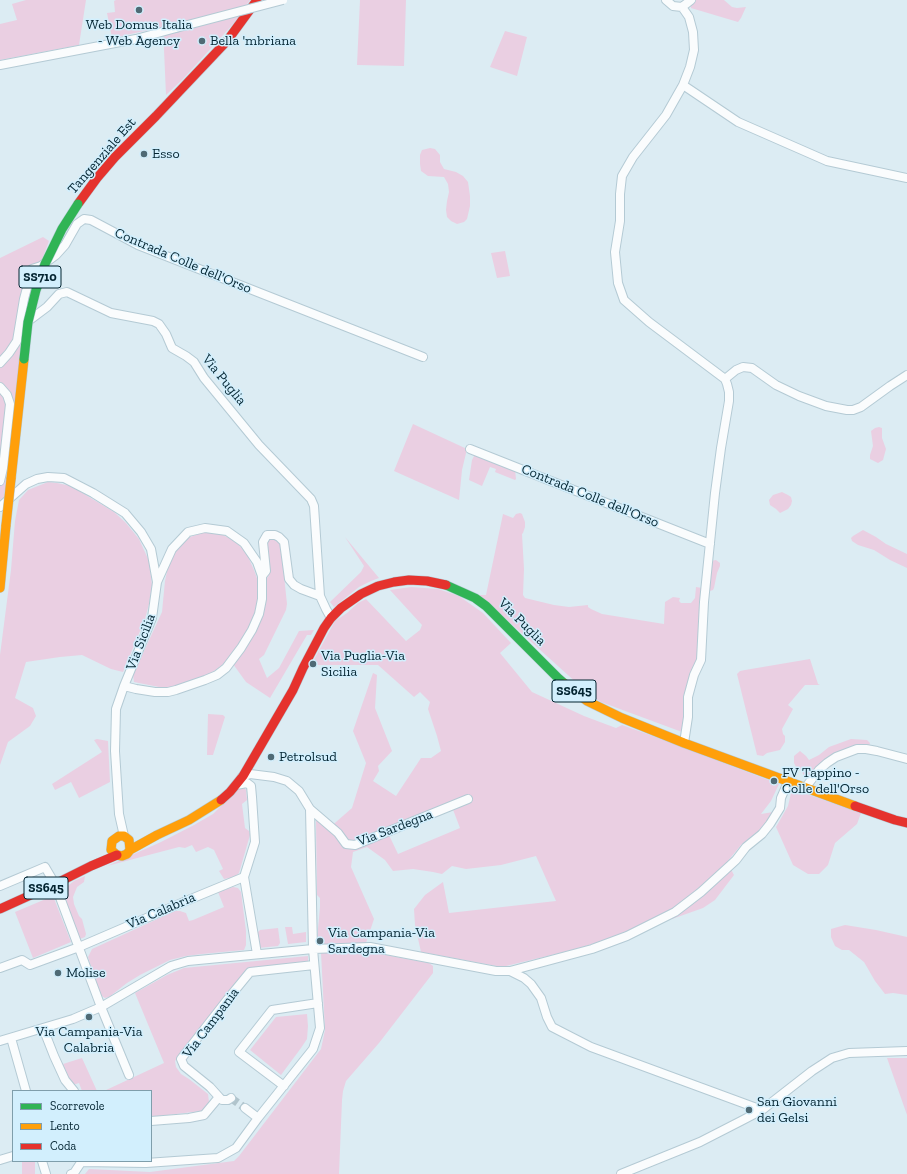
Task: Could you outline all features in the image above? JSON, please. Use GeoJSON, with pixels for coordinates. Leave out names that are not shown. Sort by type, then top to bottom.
{"type":"FeatureCollection","features":[{"type":"Feature","properties":{"kind":"main road","name":"Tangenziale Est"},"geometry":{"type":"LineString","coordinates":[[0,588],[28,322],[36,290],[45,264],[62,229],[97,178],[115,157],[227,41],[257,0]]}},
{"type":"Feature","properties":{"kind":"main road","name":"Via Puglia"},"geometry":{"type":"LineString","coordinates":[[130,850],[189,820],[221,800],[236,785],[254,758],[293,690],[324,628],[331,618],[341,608],[360,594],[378,586],[394,582],[409,580],[427,581],[446,585],[475,598],[486,606],[558,678],[587,701],[622,718],[684,743]]}},
{"type":"Feature","properties":{"kind":"main road","name":"Via Puglia"},"geometry":{"type":"LineString","coordinates":[[210,807],[238,775],[288,687],[303,668]]}},
{"type":"Feature","properties":{"kind":"main road","name":"SS645"},"geometry":{"type":"LineString","coordinates":[[684,743],[788,782],[907,823]]}},
{"type":"Feature","properties":{"kind":"main road","name":"Via Puglia"},"geometry":{"type":"LineString","coordinates":[[120,840],[157,835]]}},
{"type":"Feature","properties":{"kind":"main road","name":"SS645"},"geometry":{"type":"LineString","coordinates":[[91,866],[120,840]]}},
{"type":"Feature","properties":{"kind":"main road"},"geometry":{"type":"LineString","coordinates":[[118,855],[111,850],[120,840],[131,847],[130,850]]}},
{"type":"Feature","properties":{"kind":"main road","name":"SS645"},"geometry":{"type":"LineString","coordinates":[[0,909],[91,866],[118,855],[122,856],[127,854],[130,850]]}},
{"type":"Feature","properties":{"kind":"street"},"geometry":{"type":"LineString","coordinates":[[0,65],[136,39],[283,0]]}},
{"type":"Feature","properties":{"kind":"street"},"geometry":{"type":"LineString","coordinates":[[666,0],[673,6],[682,7],[691,0]]}},
{"type":"Feature","properties":{"kind":"street"},"geometry":{"type":"LineString","coordinates":[[682,7],[689,17],[693,32],[694,50],[690,67],[683,85],[666,115],[633,156],[622,176],[620,220],[615,252],[618,283],[624,300],[649,322],[725,379],[727,384],[729,400],[720,448],[715,493],[704,602],[701,660],[694,674],[688,697],[688,717],[684,743]]}},
{"type":"Feature","properties":{"kind":"street"},"geometry":{"type":"LineString","coordinates":[[683,85],[738,122],[827,161],[907,178]]}},
{"type":"Feature","properties":{"kind":"street","name":"Contrada Colle dell'Orso"},"geometry":{"type":"LineString","coordinates":[[0,363],[9,353],[16,341],[24,299],[32,269],[40,266],[56,255],[65,245],[77,224],[84,219],[91,220],[138,246],[424,357]]}},
{"type":"Feature","properties":{"kind":"street","name":"Via Puglia"},"geometry":{"type":"LineString","coordinates":[[19,328],[47,307],[59,294],[67,292],[111,313],[153,321],[159,324],[166,334],[172,348],[194,362],[204,378],[259,445],[311,499],[314,506],[320,596],[331,618]]}},
{"type":"Feature","properties":{"kind":"street"},"geometry":{"type":"LineString","coordinates":[[725,379],[736,370],[743,367],[752,368],[776,385],[799,396],[826,406],[853,410],[860,407],[907,375]]}},
{"type":"Feature","properties":{"kind":"street"},"geometry":{"type":"LineString","coordinates":[[0,387],[7,395],[10,404],[3,468],[0,481]]}},
{"type":"Feature","properties":{"kind":"street","name":"Contrada Colle dell'Orso"},"geometry":{"type":"LineString","coordinates":[[470,449],[710,544]]}},
{"type":"Feature","properties":{"kind":"street"},"geometry":{"type":"LineString","coordinates":[[0,507],[26,484],[37,479],[48,477],[64,478],[125,513],[141,532],[151,549],[157,582]]}},
{"type":"Feature","properties":{"kind":"street","name":"Via Sicilia"},"geometry":{"type":"LineString","coordinates":[[120,840],[115,751],[116,709],[124,686],[152,618],[157,582],[172,549],[188,532],[205,528],[226,531],[244,543],[257,562],[262,576],[262,599],[259,614],[252,630],[226,668],[217,675],[205,680],[168,692],[155,692],[124,686]]}},
{"type":"Feature","properties":{"kind":"street"},"geometry":{"type":"LineString","coordinates":[[262,576],[266,571],[263,542],[264,538],[267,535],[275,535],[284,542],[289,579],[294,585],[301,589],[320,596]]}},
{"type":"Feature","properties":{"kind":"street"},"geometry":{"type":"LineString","coordinates":[[805,788],[819,770],[827,763],[836,757],[857,749],[877,751],[907,759]]}},
{"type":"Feature","properties":{"kind":"street"},"geometry":{"type":"LineString","coordinates":[[254,758],[251,769],[262,776]]}},
{"type":"Feature","properties":{"kind":"street","name":"Via Sardegna"},"geometry":{"type":"LineString","coordinates":[[243,776],[250,774],[274,777],[287,781],[299,791],[310,809],[338,833],[346,844],[355,845],[468,799]]}},
{"type":"Feature","properties":{"kind":"street"},"geometry":{"type":"LineString","coordinates":[[226,790],[235,781],[243,776]]}},
{"type":"Feature","properties":{"kind":"street","name":"Via Sardegna"},"geometry":{"type":"LineString","coordinates":[[236,785],[246,779],[262,776]]}},
{"type":"Feature","properties":{"kind":"street"},"geometry":{"type":"LineString","coordinates":[[0,1041],[73,1019],[101,1007],[171,966],[188,961],[313,949],[370,948],[496,971],[510,970],[592,949],[627,936],[675,912],[701,892],[736,860],[746,847],[762,834],[770,824],[780,808],[780,798],[788,782]]}},
{"type":"Feature","properties":{"kind":"street"},"geometry":{"type":"LineString","coordinates":[[236,785],[247,783],[250,786],[252,797],[254,842],[244,877],[257,954]]}},
{"type":"Feature","properties":{"kind":"street"},"geometry":{"type":"LineString","coordinates":[[152,1162],[218,1158],[236,1148],[313,1049],[320,1028],[313,949],[310,809]]}},
{"type":"Feature","properties":{"kind":"street"},"geometry":{"type":"LineString","coordinates":[[0,886],[45,868],[55,884],[101,1007],[129,1075]]}},
{"type":"Feature","properties":{"kind":"street","name":"Via Calabria"},"geometry":{"type":"LineString","coordinates":[[0,968],[22,960],[30,965],[244,877]]}},
{"type":"Feature","properties":{"kind":"street","name":"Via Campania"},"geometry":{"type":"LineString","coordinates":[[219,1097],[210,1087],[184,1066],[181,1059],[250,972],[314,965]]}},
{"type":"Feature","properties":{"kind":"street"},"geometry":{"type":"LineString","coordinates":[[510,970],[531,984],[541,998],[552,1027],[592,1047],[762,1110]]}},
{"type":"Feature","properties":{"kind":"street"},"geometry":{"type":"LineString","coordinates":[[284,1086],[239,1052],[272,1010],[318,1003]]}},
{"type":"Feature","properties":{"kind":"street"},"geometry":{"type":"LineString","coordinates":[[43,1028],[65,1080],[73,1090]]}},
{"type":"Feature","properties":{"kind":"street"},"geometry":{"type":"LineString","coordinates":[[11,1038],[26,1090]]}},
{"type":"Feature","properties":{"kind":"street"},"geometry":{"type":"LineString","coordinates":[[622,1174],[700,1142],[762,1110],[812,1071],[832,1058],[849,1053],[907,1051]]}},
{"type":"Feature","properties":{"kind":"street"},"geometry":{"type":"LineString","coordinates":[[152,1121],[189,1118],[204,1114],[219,1097],[222,1100],[228,1100],[231,1098]]}},
{"type":"Feature","properties":{"kind":"street"},"geometry":{"type":"LineString","coordinates":[[245,1108],[258,1118]]}},
{"type":"Feature","properties":{"kind":"street"},"geometry":{"type":"LineString","coordinates":[[0,1160],[12,1156]]}},
{"type":"Feature","properties":{"kind":"street"},"geometry":{"type":"LineString","coordinates":[[42,1162],[46,1174]]}},
{"type":"Feature","properties":{"kind":"street"},"geometry":{"type":"LineString","coordinates":[[71,1174],[74,1173],[82,1162],[146,1162]]}},
{"type":"Feature","properties":{"kind":"shaded area"},"geometry":{"type":"Polygon","coordinates":[[[26,0],[86,0],[79,45],[0,60],[0,24],[17,20],[12,4],[26,0]]]}},
{"type":"Feature","properties":{"kind":"shaded area"},"geometry":{"type":"Polygon","coordinates":[[[250,0],[234,23],[183,79],[166,95],[163,27],[112,38],[107,13],[115,12],[114,1],[250,0]]]}},
{"type":"Feature","properties":{"kind":"shaded area"},"geometry":{"type":"Polygon","coordinates":[[[360,0],[406,0],[404,66],[357,65],[360,0]]]}},
{"type":"Feature","properties":{"kind":"shaded area"},"geometry":{"type":"Polygon","coordinates":[[[694,0],[724,0],[732,7],[746,7],[738,22],[691,8],[694,0]]]}},
{"type":"Feature","properties":{"kind":"shaded area"},"geometry":{"type":"Polygon","coordinates":[[[505,31],[527,37],[517,76],[490,67],[505,31]]]}},
{"type":"Feature","properties":{"kind":"shaded area"},"geometry":{"type":"Polygon","coordinates":[[[430,148],[435,149],[440,155],[440,162],[444,169],[456,172],[463,176],[468,182],[470,206],[467,219],[464,222],[457,224],[447,217],[446,210],[449,192],[448,184],[444,177],[428,176],[421,171],[420,155],[422,150],[430,148]]]}},
{"type":"Feature","properties":{"kind":"shaded area"},"geometry":{"type":"Polygon","coordinates":[[[43,237],[49,241],[30,292],[4,497],[0,500],[0,258],[43,237]]]}},
{"type":"Feature","properties":{"kind":"shaded area"},"geometry":{"type":"Polygon","coordinates":[[[505,251],[510,276],[497,278],[491,253],[505,251]]]}},
{"type":"Feature","properties":{"kind":"shaded area"},"geometry":{"type":"Polygon","coordinates":[[[413,424],[467,449],[462,470],[459,500],[394,471],[413,424]]]}},
{"type":"Feature","properties":{"kind":"shaded area"},"geometry":{"type":"Polygon","coordinates":[[[879,427],[882,428],[882,438],[886,449],[883,460],[878,463],[870,459],[870,455],[873,446],[871,431],[879,427]]]}},
{"type":"Feature","properties":{"kind":"shaded area"},"geometry":{"type":"Polygon","coordinates":[[[478,453],[515,470],[516,479],[515,480],[495,472],[496,469],[490,467],[482,486],[469,480],[472,460],[478,453]]]}},
{"type":"Feature","properties":{"kind":"shaded area"},"geometry":{"type":"Polygon","coordinates":[[[48,482],[71,486],[114,512],[126,523],[139,539],[149,561],[152,585],[149,604],[145,619],[123,672],[111,669],[82,655],[26,662],[15,698],[33,708],[36,716],[30,726],[8,742],[0,765],[0,655],[11,570],[15,521],[19,500],[28,490],[48,482]]]}},
{"type":"Feature","properties":{"kind":"shaded area"},"geometry":{"type":"Polygon","coordinates":[[[782,492],[791,497],[792,501],[788,509],[780,513],[770,505],[769,500],[773,495],[782,492]]]}},
{"type":"Feature","properties":{"kind":"shaded area"},"geometry":{"type":"Polygon","coordinates":[[[503,514],[513,518],[516,514],[522,514],[525,522],[525,527],[522,534],[524,569],[523,595],[525,598],[569,607],[588,605],[591,609],[602,614],[664,624],[665,602],[673,597],[680,598],[679,601],[681,603],[691,603],[695,598],[696,587],[702,588],[697,659],[684,713],[682,732],[601,702],[590,695],[478,595],[486,595],[503,514]]]}},
{"type":"Feature","properties":{"kind":"shaded area"},"geometry":{"type":"Polygon","coordinates":[[[863,530],[886,544],[907,554],[907,568],[874,550],[858,545],[852,541],[851,538],[853,536],[863,530]]]}},
{"type":"Feature","properties":{"kind":"shaded area"},"geometry":{"type":"Polygon","coordinates":[[[204,532],[219,533],[235,541],[246,552],[258,581],[257,605],[254,620],[241,643],[227,661],[202,679],[180,686],[164,688],[134,682],[133,675],[162,612],[168,567],[180,543],[190,537],[204,532]]]}},
{"type":"Feature","properties":{"kind":"shaded area"},"geometry":{"type":"Polygon","coordinates":[[[345,537],[379,578],[359,587],[334,607],[330,602],[361,572],[364,566],[345,537]]]}},
{"type":"Feature","properties":{"kind":"shaded area"},"geometry":{"type":"Polygon","coordinates":[[[276,538],[281,547],[287,604],[286,610],[264,655],[259,659],[267,678],[279,668],[299,631],[314,630],[311,635],[307,635],[270,698],[246,682],[233,664],[257,628],[262,617],[265,606],[265,581],[269,575],[267,540],[276,538]]]}},
{"type":"Feature","properties":{"kind":"shaded area"},"geometry":{"type":"Polygon","coordinates":[[[716,560],[720,563],[720,566],[714,588],[710,591],[708,590],[711,561],[716,560]]]}},
{"type":"Feature","properties":{"kind":"shaded area"},"geometry":{"type":"Polygon","coordinates":[[[411,587],[438,589],[459,596],[483,613],[511,643],[500,653],[532,692],[584,716],[616,728],[622,725],[779,784],[771,801],[761,814],[773,812],[762,828],[741,845],[727,862],[734,875],[715,900],[703,908],[672,919],[666,913],[615,937],[576,949],[502,967],[421,952],[415,925],[414,909],[425,895],[443,882],[449,913],[556,901],[536,856],[501,865],[466,869],[452,866],[442,874],[413,869],[393,871],[385,860],[367,847],[353,852],[351,867],[374,919],[366,943],[320,945],[317,940],[320,898],[317,895],[316,821],[319,820],[328,829],[352,808],[366,763],[353,731],[373,673],[377,675],[375,708],[392,751],[378,766],[379,771],[373,781],[396,796],[421,758],[431,758],[441,751],[428,709],[430,702],[420,692],[414,697],[378,665],[311,665],[335,621],[358,603],[366,599],[406,641],[420,630],[422,625],[390,590],[411,587]],[[452,807],[388,833],[398,854],[460,828],[452,807]]]}},
{"type":"Feature","properties":{"kind":"shaded area"},"geometry":{"type":"Polygon","coordinates":[[[810,659],[818,684],[820,685],[805,685],[788,705],[793,709],[782,729],[785,736],[785,742],[780,750],[767,753],[763,756],[757,755],[737,674],[740,671],[810,659]]]}},
{"type":"Feature","properties":{"kind":"shaded area"},"geometry":{"type":"Polygon","coordinates":[[[208,714],[223,715],[225,717],[213,755],[207,755],[208,714]]]}},
{"type":"Feature","properties":{"kind":"shaded area"},"geometry":{"type":"Polygon","coordinates":[[[97,739],[108,741],[110,782],[79,798],[71,782],[55,790],[52,784],[102,752],[94,740],[97,739]]]}},
{"type":"Feature","properties":{"kind":"shaded area"},"geometry":{"type":"Polygon","coordinates":[[[851,739],[867,740],[870,743],[869,746],[850,747],[842,750],[831,757],[808,777],[805,777],[802,770],[796,767],[794,763],[794,756],[800,751],[809,760],[819,755],[829,747],[851,739]]]}},
{"type":"Feature","properties":{"kind":"shaded area"},"geometry":{"type":"Polygon","coordinates":[[[240,787],[244,787],[246,790],[247,800],[242,804],[245,828],[249,831],[250,835],[239,873],[235,877],[224,879],[219,871],[223,869],[214,850],[208,847],[196,852],[192,845],[185,848],[179,847],[107,866],[161,842],[213,814],[240,787]]]}},
{"type":"Feature","properties":{"kind":"shaded area"},"geometry":{"type":"Polygon","coordinates":[[[792,789],[861,813],[857,824],[835,843],[828,865],[819,874],[808,874],[793,865],[776,827],[788,806],[792,789]]]}},
{"type":"Feature","properties":{"kind":"shaded area"},"geometry":{"type":"Polygon","coordinates":[[[85,876],[84,882],[77,887],[73,897],[74,904],[79,916],[82,919],[86,934],[85,937],[80,939],[76,933],[74,923],[67,908],[65,888],[74,881],[85,876]]]}},
{"type":"Feature","properties":{"kind":"shaded area"},"geometry":{"type":"Polygon","coordinates":[[[233,887],[238,888],[241,892],[246,931],[246,945],[244,950],[186,956],[170,960],[140,975],[109,997],[105,998],[100,995],[88,957],[92,949],[175,911],[186,913],[189,921],[224,907],[218,892],[233,887]]]}},
{"type":"Feature","properties":{"kind":"shaded area"},"geometry":{"type":"Polygon","coordinates":[[[53,896],[71,942],[33,958],[15,912],[53,896]]]}},
{"type":"Feature","properties":{"kind":"shaded area"},"geometry":{"type":"Polygon","coordinates":[[[845,925],[907,937],[907,995],[893,993],[885,994],[875,981],[864,962],[849,950],[842,950],[835,946],[831,937],[831,929],[845,925]]]}},
{"type":"Feature","properties":{"kind":"shaded area"},"geometry":{"type":"Polygon","coordinates":[[[285,927],[292,927],[293,934],[306,932],[306,942],[288,944],[285,927]]]}},
{"type":"Feature","properties":{"kind":"shaded area"},"geometry":{"type":"Polygon","coordinates":[[[278,928],[280,943],[278,946],[258,948],[256,934],[260,930],[278,928]]]}},
{"type":"Feature","properties":{"kind":"shaded area"},"geometry":{"type":"Polygon","coordinates":[[[364,951],[429,963],[433,966],[433,973],[379,1043],[346,1081],[342,1100],[339,1174],[85,1174],[89,1169],[150,1172],[234,1161],[321,1049],[325,1030],[321,953],[364,951]]]}},
{"type":"Feature","properties":{"kind":"shaded area"},"geometry":{"type":"Polygon","coordinates":[[[308,956],[308,962],[248,970],[175,1061],[176,1067],[181,1074],[208,1094],[209,1102],[206,1108],[201,1111],[152,1117],[152,1090],[106,1090],[164,1063],[135,993],[167,975],[184,968],[308,956]]]}},
{"type":"Feature","properties":{"kind":"shaded area"},"geometry":{"type":"Polygon","coordinates":[[[307,1014],[307,1039],[281,1075],[250,1050],[276,1017],[307,1014]]]}},
{"type":"Feature","properties":{"kind":"shaded area"},"geometry":{"type":"Polygon","coordinates":[[[82,1058],[97,1090],[82,1090],[79,1083],[73,1085],[63,1064],[82,1058]]]}},
{"type":"Feature","properties":{"kind":"shaded area"},"geometry":{"type":"Polygon","coordinates":[[[887,1058],[907,1058],[907,1115],[887,1058]]]}},
{"type":"Feature","properties":{"kind":"shaded area"},"geometry":{"type":"Polygon","coordinates":[[[22,1162],[35,1162],[35,1174],[22,1174],[22,1162]]]}},
{"type":"Feature","properties":{"kind":"tunnel"},"geometry":{"type":"LineString","coordinates":[[231,1098],[245,1108]]}},
{"type":"Feature","properties":{"kind":"traffic: fast"},"geometry":{"type":"LineString","coordinates":[[24,359],[28,322],[36,290],[45,264],[62,229],[78,204]]}},
{"type":"Feature","properties":{"kind":"traffic: fast"},"geometry":{"type":"LineString","coordinates":[[446,585],[475,598],[486,606],[565,684]]}},
{"type":"Feature","properties":{"kind":"traffic: slow"},"geometry":{"type":"LineString","coordinates":[[11,479],[24,359]]}},
{"type":"Feature","properties":{"kind":"traffic: slow"},"geometry":{"type":"LineString","coordinates":[[6,525],[11,479]]}},
{"type":"Feature","properties":{"kind":"traffic: slow"},"geometry":{"type":"LineString","coordinates":[[0,588],[6,525]]}},
{"type":"Feature","properties":{"kind":"traffic: slow"},"geometry":{"type":"LineString","coordinates":[[565,684],[587,701],[622,718],[684,743],[855,806]]}},
{"type":"Feature","properties":{"kind":"traffic: slow"},"geometry":{"type":"LineString","coordinates":[[130,850],[129,840],[124,836],[119,836],[112,841],[111,850],[117,855],[122,856],[157,835],[189,820],[221,800]]}},
{"type":"Feature","properties":{"kind":"traffic: jam"},"geometry":{"type":"LineString","coordinates":[[78,204],[115,157],[227,41],[257,0]]}},
{"type":"Feature","properties":{"kind":"traffic: jam"},"geometry":{"type":"LineString","coordinates":[[221,800],[230,792],[243,776],[293,690],[324,628],[341,608],[361,594],[378,586],[394,582],[409,580],[427,581],[446,585]]}},
{"type":"Feature","properties":{"kind":"traffic: jam"},"geometry":{"type":"LineString","coordinates":[[855,806],[907,823]]}},
{"type":"Feature","properties":{"kind":"traffic: jam"},"geometry":{"type":"LineString","coordinates":[[0,909],[117,855]]}},
{"type":"Feature","properties":{"kind":"place","name":"Web Domus Italia - Web Agency"},"geometry":{"type":"Point","coordinates":[139,10]}},
{"type":"Feature","properties":{"kind":"place","name":"Bella 'mbriana"},"geometry":{"type":"Point","coordinates":[202,41]}},
{"type":"Feature","properties":{"kind":"place","name":"Esso"},"geometry":{"type":"Point","coordinates":[144,154]}},
{"type":"Feature","properties":{"kind":"place","name":"Via Puglia-Via Sicilia"},"geometry":{"type":"Point","coordinates":[313,664]}},
{"type":"Feature","properties":{"kind":"place","name":"Petrolsud"},"geometry":{"type":"Point","coordinates":[271,757]}},
{"type":"Feature","properties":{"kind":"place","name":"FV Tappino - Colle dell'Orso"},"geometry":{"type":"Point","coordinates":[774,781]}},
{"type":"Feature","properties":{"kind":"place","name":"Via Campania-Via Sardegna"},"geometry":{"type":"Point","coordinates":[320,941]}},
{"type":"Feature","properties":{"kind":"place","name":"Molise"},"geometry":{"type":"Point","coordinates":[58,973]}},
{"type":"Feature","properties":{"kind":"place","name":"Via Campania-Via Calabria"},"geometry":{"type":"Point","coordinates":[89,1017]}},
{"type":"Feature","properties":{"kind":"place","name":"San Giovanni dei Gelsi"},"geometry":{"type":"Point","coordinates":[749,1110]}}]}
